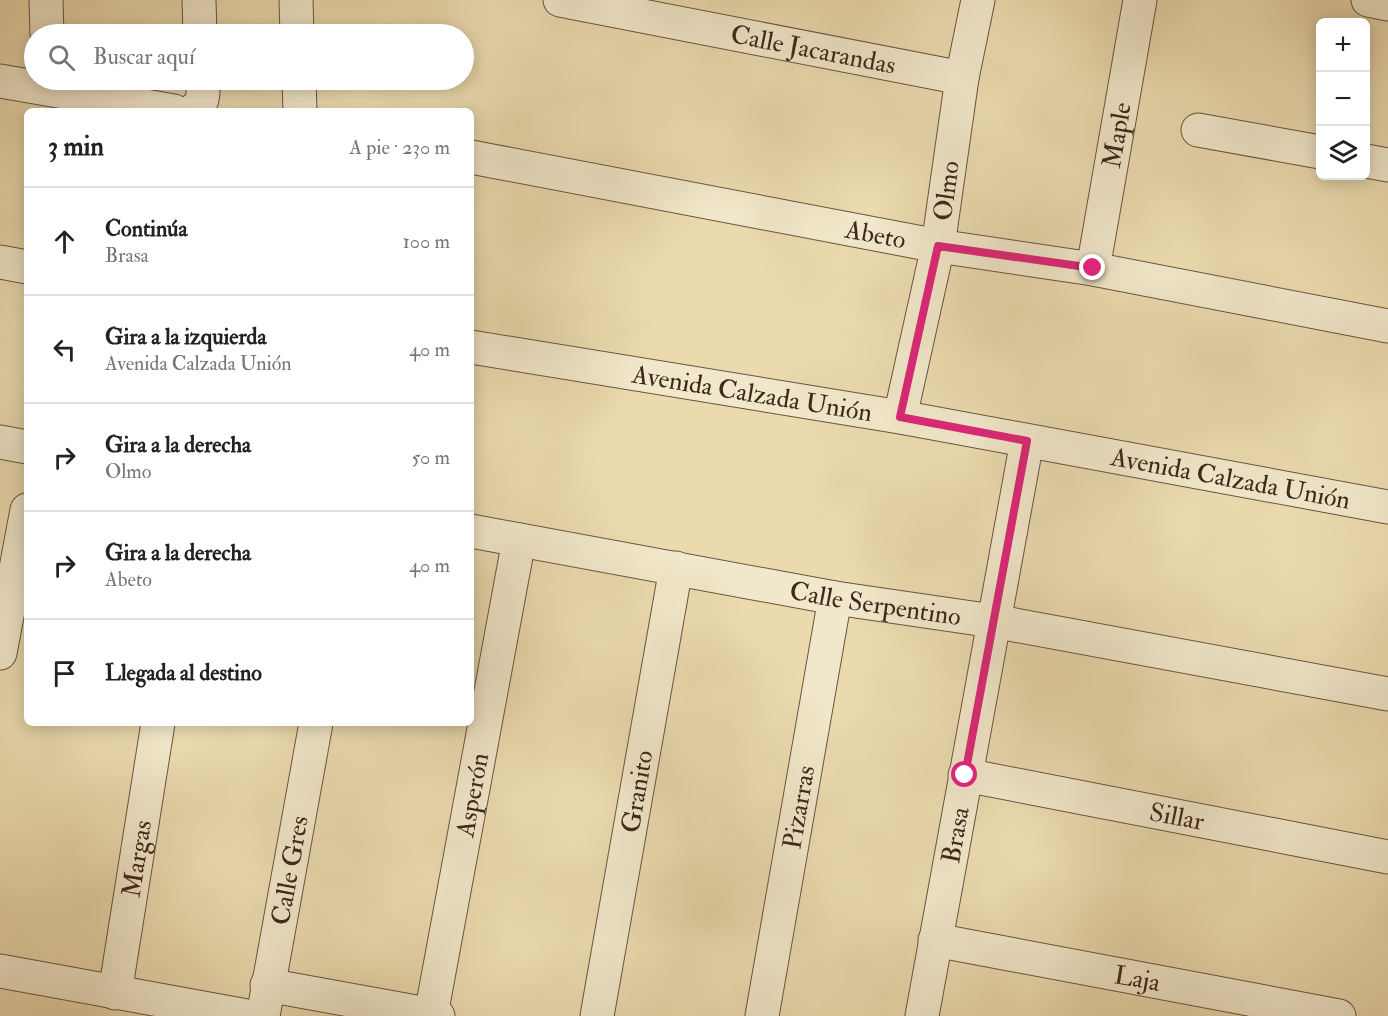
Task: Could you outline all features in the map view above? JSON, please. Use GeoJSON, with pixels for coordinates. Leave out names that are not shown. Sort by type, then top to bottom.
{"type":"FeatureCollection","features":[{"type":"Feature","properties":{"kind":"street"},"geometry":{"type":"LineString","coordinates":[[46,0],[47,24]]}},
{"type":"Feature","properties":{"kind":"street"},"geometry":{"type":"LineString","coordinates":[[199,0],[200,24]]}},
{"type":"Feature","properties":{"kind":"street"},"geometry":{"type":"LineString","coordinates":[[296,0],[297,24]]}},
{"type":"Feature","properties":{"kind":"street","name":"Calle Jacarandas"},"geometry":{"type":"LineString","coordinates":[[560,0],[962,78]]}},
{"type":"Feature","properties":{"kind":"street","name":"Olmo"},"geometry":{"type":"LineString","coordinates":[[900,417],[938,246],[962,78],[978,0]]}},
{"type":"Feature","properties":{"kind":"street","name":"Maple"},"geometry":{"type":"LineString","coordinates":[[1093,268],[1140,0]]}},
{"type":"Feature","properties":{"kind":"street"},"geometry":{"type":"LineString","coordinates":[[1368,0],[1388,3]]}},
{"type":"Feature","properties":{"kind":"street"},"geometry":{"type":"LineString","coordinates":[[0,81],[24,83]]}},
{"type":"Feature","properties":{"kind":"street"},"geometry":{"type":"LineString","coordinates":[[73,90],[160,108]]}},
{"type":"Feature","properties":{"kind":"street"},"geometry":{"type":"LineString","coordinates":[[299,90],[300,108]]}},
{"type":"Feature","properties":{"kind":"street"},"geometry":{"type":"LineString","coordinates":[[1198,130],[1316,151]]}},
{"type":"Feature","properties":{"kind":"street","name":"Abeto"},"geometry":{"type":"LineString","coordinates":[[474,159],[938,246],[1093,268],[1388,326]]}},
{"type":"Feature","properties":{"kind":"street"},"geometry":{"type":"LineString","coordinates":[[1370,162],[1388,165]]}},
{"type":"Feature","properties":{"kind":"street"},"geometry":{"type":"LineString","coordinates":[[0,262],[24,266]]}},
{"type":"Feature","properties":{"kind":"street","name":"Avenida Calzada Unión"},"geometry":{"type":"LineString","coordinates":[[474,347],[900,417],[1388,507]]}},
{"type":"Feature","properties":{"kind":"street","name":"Brasa"},"geometry":{"type":"LineString","coordinates":[[922,1016],[1027,441]]}},
{"type":"Feature","properties":{"kind":"street"},"geometry":{"type":"LineString","coordinates":[[0,442],[24,446]]}},
{"type":"Feature","properties":{"kind":"street"},"geometry":{"type":"LineString","coordinates":[[0,653],[24,526]]}},
{"type":"Feature","properties":{"kind":"street","name":"Calle Serpentino"},"geometry":{"type":"LineString","coordinates":[[474,532],[835,598],[993,621],[1388,694]]}},
{"type":"Feature","properties":{"kind":"street","name":"Asperón"},"geometry":{"type":"LineString","coordinates":[[435,1015],[519,540]]}},
{"type":"Feature","properties":{"kind":"street","name":"Granito"},"geometry":{"type":"LineString","coordinates":[[597,1016],[676,568]]}},
{"type":"Feature","properties":{"kind":"street","name":"Pizarras"},"geometry":{"type":"LineString","coordinates":[[762,1016],[835,598]]}},
{"type":"Feature","properties":{"kind":"street","name":"Margas"},"geometry":{"type":"LineString","coordinates":[[115,993],[158,726]]}},
{"type":"Feature","properties":{"kind":"street","name":"Calle Gres"},"geometry":{"type":"LineString","coordinates":[[265,1000],[315,726]]}},
{"type":"Feature","properties":{"kind":"street","name":"Sillar"},"geometry":{"type":"LineString","coordinates":[[965,775],[1388,857]]}},
{"type":"Feature","properties":{"kind":"street","name":"Laja"},"geometry":{"type":"LineString","coordinates":[[935,940],[1339,1016]]}},
{"type":"Feature","properties":{"kind":"street"},"geometry":{"type":"LineString","coordinates":[[0,971],[247,1016]]}},
{"type":"Feature","properties":{"kind":"street"},"geometry":{"type":"LineString","coordinates":[[265,1000],[435,1015]]}},
{"type":"Feature","properties":{"kind":"route"},"geometry":{"type":"LineString","coordinates":[[965,775],[1027,441],[900,417],[938,246],[1093,268]]}}]}
